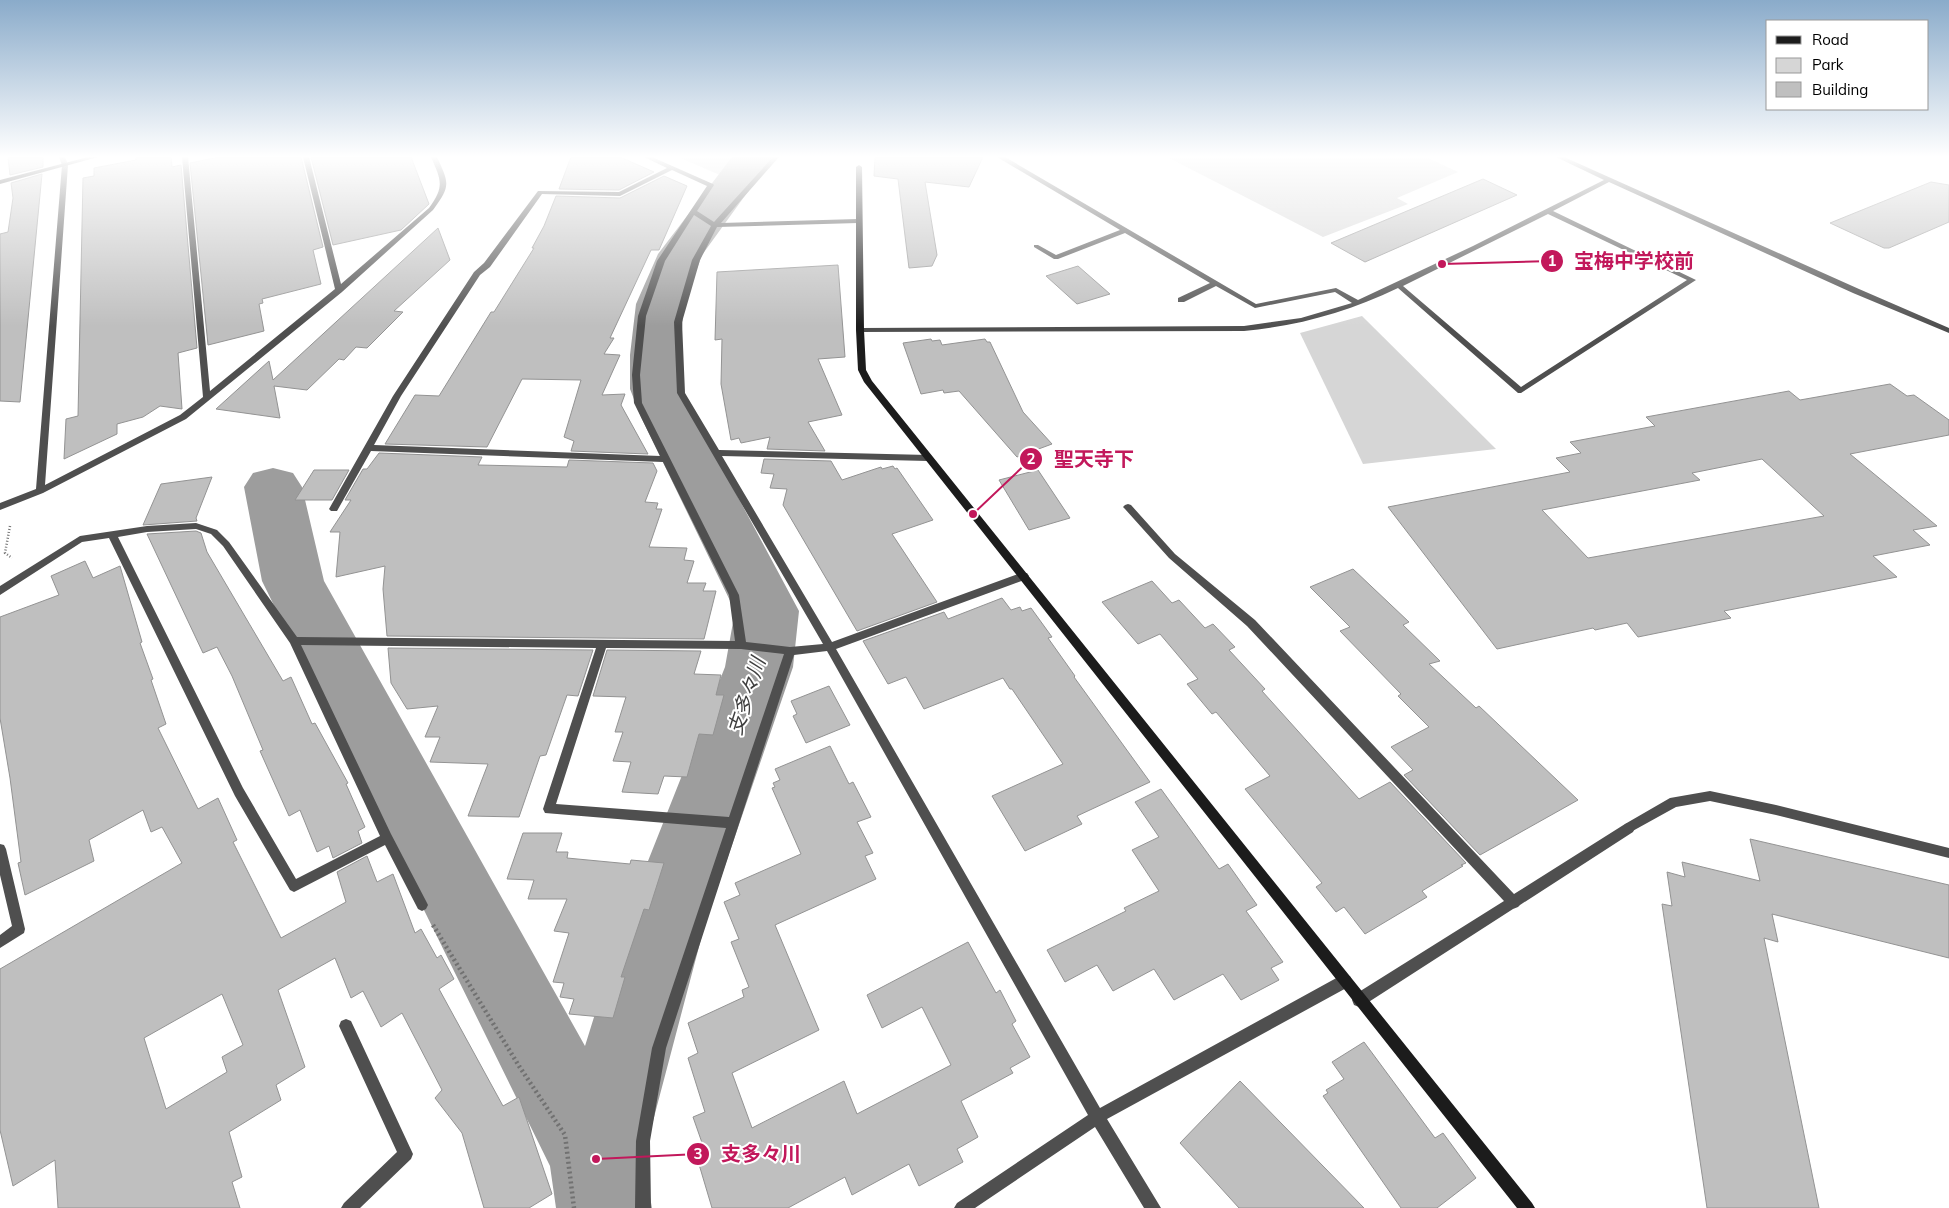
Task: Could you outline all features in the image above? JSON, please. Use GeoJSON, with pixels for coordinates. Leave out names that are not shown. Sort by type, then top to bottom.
{"type":"FeatureCollection","features":[{"type":"Feature","properties":{"kind":"street"},"geometry":{"type":"LineString","coordinates":[[40,491],[60,213]]}},
{"type":"Feature","properties":{"kind":"street"},"geometry":{"type":"LineString","coordinates":[[190,213],[208,399]]}},
{"type":"Feature","properties":{"kind":"street"},"geometry":{"type":"LineString","coordinates":[[320,213],[339,290]]}},
{"type":"Feature","properties":{"kind":"street"},"geometry":{"type":"LineString","coordinates":[[0,507],[40,491],[183,417],[208,399],[339,290],[426,213]]}},
{"type":"Feature","properties":{"kind":"street"},"geometry":{"type":"LineString","coordinates":[[334,508],[397,396],[477,274],[487,265],[524,213]]}},
{"type":"Feature","properties":{"kind":"street"},"geometry":{"type":"LineString","coordinates":[[693,213],[662,261],[642,316],[636,375],[638,403],[734,595],[742,645]]}},
{"type":"Feature","properties":{"kind":"street"},"geometry":{"type":"LineString","coordinates":[[696,213],[715,225],[858,221]]}},
{"type":"Feature","properties":{"kind":"street"},"geometry":{"type":"LineString","coordinates":[[725,213],[715,225],[696,260],[678,322],[681,393],[830,647],[1097,1117],[1153,1208]]}},
{"type":"Feature","properties":{"kind":"street"},"geometry":{"type":"LineString","coordinates":[[858,213],[860,330],[864,375],[1359,1000],[1527,1208]]}},
{"type":"Feature","properties":{"kind":"street"},"geometry":{"type":"LineString","coordinates":[[1097,213],[1255,306],[1336,290],[1357,303]]}},
{"type":"Feature","properties":{"kind":"street"},"geometry":{"type":"LineString","coordinates":[[860,330],[1241,328],[1326,313],[1357,303],[1398,285],[1543,213]]}},
{"type":"Feature","properties":{"kind":"street"},"geometry":{"type":"LineString","coordinates":[[1398,285],[1521,391],[1692,280],[1553,213]]}},
{"type":"Feature","properties":{"kind":"street"},"geometry":{"type":"LineString","coordinates":[[1683,213],[1949,331]]}},
{"type":"Feature","properties":{"kind":"street"},"geometry":{"type":"LineString","coordinates":[[1036,246],[1056,258],[1125,230]]}},
{"type":"Feature","properties":{"kind":"street"},"geometry":{"type":"LineString","coordinates":[[1181,300],[1216,284]]}},
{"type":"Feature","properties":{"kind":"street"},"geometry":{"type":"LineString","coordinates":[[368,448],[666,459]]}},
{"type":"Feature","properties":{"kind":"street"},"geometry":{"type":"LineString","coordinates":[[716,453],[928,458]]}},
{"type":"Feature","properties":{"kind":"street"},"geometry":{"type":"LineString","coordinates":[[1128,507],[1172,556],[1251,622],[1514,903]]}},
{"type":"Feature","properties":{"kind":"street"},"geometry":{"type":"LineString","coordinates":[[0,591],[80,539],[147,529],[196,526],[214,532],[226,544],[294,641],[387,838],[422,905]]}},
{"type":"Feature","properties":{"kind":"street"},"geometry":{"type":"LineString","coordinates":[[112,534],[239,792],[294,886],[387,838]]}},
{"type":"Feature","properties":{"kind":"street"},"geometry":{"type":"LineString","coordinates":[[294,641],[742,645],[790,651],[830,647],[1024,576]]}},
{"type":"Feature","properties":{"kind":"street"},"geometry":{"type":"LineString","coordinates":[[602,644],[549,809],[733,823]]}},
{"type":"Feature","properties":{"kind":"street"},"geometry":{"type":"LineString","coordinates":[[643,1208],[644,1140],[659,1048],[790,651]]}},
{"type":"Feature","properties":{"kind":"street"},"geometry":{"type":"LineString","coordinates":[[1359,1000],[1629,828],[1674,802],[1710,796],[1776,810],[1949,853]]}},
{"type":"Feature","properties":{"kind":"street"},"geometry":{"type":"LineString","coordinates":[[0,849],[19,929],[0,942]]}},
{"type":"Feature","properties":{"kind":"street"},"geometry":{"type":"LineString","coordinates":[[962,1208],[1097,1117],[1345,981]]}},
{"type":"Feature","properties":{"kind":"street"},"geometry":{"type":"LineString","coordinates":[[346,1026],[406,1154],[349,1208]]}},
{"type":"Feature","properties":{"kind":"path"},"geometry":{"type":"LineString","coordinates":[[15,502],[5,553],[31,571]]}},
{"type":"Feature","properties":{"kind":"path"},"geometry":{"type":"LineString","coordinates":[[441,942],[565,1135],[574,1208]]}},
{"type":"Feature","properties":{"kind":"green space"},"geometry":{"type":"Polygon","coordinates":[[[1277,213],[1384,213],[1323,237],[1277,213]]]}},
{"type":"Feature","properties":{"kind":"green space"},"geometry":{"type":"Polygon","coordinates":[[[1362,316],[1496,449],[1363,464],[1300,333],[1362,316]]]}},
{"type":"Feature","properties":{"kind":"building"},"geometry":{"type":"Polygon","coordinates":[[[11,213],[38,213],[20,402],[0,401],[0,234],[8,232],[11,213]]]}},
{"type":"Feature","properties":{"kind":"building"},"geometry":{"type":"Polygon","coordinates":[[[82,213],[185,213],[197,348],[178,353],[182,409],[160,406],[143,417],[117,424],[117,434],[64,459],[66,419],[78,416],[82,213]]]}},
{"type":"Feature","properties":{"kind":"building"},"geometry":{"type":"Polygon","coordinates":[[[195,213],[315,213],[323,247],[313,250],[321,284],[262,299],[263,303],[259,304],[264,331],[208,345],[195,213]]]}},
{"type":"Feature","properties":{"kind":"building"},"geometry":{"type":"Polygon","coordinates":[[[325,213],[419,213],[401,230],[333,245],[325,213]]]}},
{"type":"Feature","properties":{"kind":"building"},"geometry":{"type":"Polygon","coordinates":[[[549,213],[675,213],[659,250],[651,250],[610,338],[614,338],[604,354],[620,355],[602,395],[625,394],[621,405],[648,454],[571,451],[574,441],[564,437],[581,380],[522,379],[487,447],[385,444],[415,395],[439,396],[491,312],[494,312],[534,248],[532,248],[549,213]]]}},
{"type":"Feature","properties":{"kind":"building"},"geometry":{"type":"Polygon","coordinates":[[[902,213],[930,213],[937,255],[932,266],[909,268],[902,213]]]}},
{"type":"Feature","properties":{"kind":"building"},"geometry":{"type":"Polygon","coordinates":[[[1401,213],[1475,213],[1365,262],[1331,243],[1401,213]]]}},
{"type":"Feature","properties":{"kind":"building"},"geometry":{"type":"Polygon","coordinates":[[[1854,213],[1949,213],[1949,222],[1889,248],[1884,248],[1830,223],[1854,213]]]}},
{"type":"Feature","properties":{"kind":"building"},"geometry":{"type":"Polygon","coordinates":[[[438,228],[450,260],[394,311],[403,312],[367,348],[356,347],[344,360],[339,359],[307,390],[274,386],[280,418],[216,409],[269,361],[273,380],[438,228]]]}},
{"type":"Feature","properties":{"kind":"building"},"geometry":{"type":"Polygon","coordinates":[[[838,265],[845,357],[818,359],[842,415],[808,422],[825,451],[767,449],[770,437],[741,443],[739,438],[731,440],[721,384],[722,339],[715,340],[717,272],[838,265]]]}},
{"type":"Feature","properties":{"kind":"building"},"geometry":{"type":"Polygon","coordinates":[[[1078,266],[1110,294],[1077,304],[1046,276],[1078,266]]]}},
{"type":"Feature","properties":{"kind":"building"},"geometry":{"type":"Polygon","coordinates":[[[931,339],[932,341],[940,340],[942,345],[985,339],[987,342],[990,342],[1023,412],[1052,444],[1017,457],[959,391],[944,393],[943,390],[921,394],[903,343],[931,339]]]}},
{"type":"Feature","properties":{"kind":"building"},"geometry":{"type":"Polygon","coordinates":[[[1890,384],[1907,396],[1914,395],[1949,420],[1949,435],[1850,454],[1937,526],[1913,530],[1930,545],[1873,556],[1897,577],[1724,611],[1731,618],[1638,637],[1627,623],[1595,630],[1593,628],[1497,649],[1388,507],[1570,472],[1556,458],[1581,453],[1570,442],[1655,426],[1646,417],[1789,391],[1800,400],[1890,384]],[[1762,459],[1692,473],[1700,480],[1542,510],[1588,558],[1824,516],[1762,459]]]}},
{"type":"Feature","properties":{"kind":"building"},"geometry":{"type":"Polygon","coordinates":[[[379,453],[482,457],[478,465],[567,467],[569,460],[653,463],[657,471],[645,502],[658,503],[656,509],[662,509],[649,547],[687,548],[684,560],[694,561],[687,583],[706,583],[703,591],[716,591],[704,639],[387,636],[383,589],[385,566],[336,577],[340,532],[330,532],[351,500],[345,500],[363,469],[367,469],[379,453]]]}},
{"type":"Feature","properties":{"kind":"building"},"geometry":{"type":"Polygon","coordinates":[[[764,459],[831,461],[842,480],[881,467],[882,469],[893,466],[895,469],[897,468],[933,520],[892,534],[937,602],[857,631],[783,505],[787,489],[770,488],[774,474],[761,473],[764,459]]]}},
{"type":"Feature","properties":{"kind":"building"},"geometry":{"type":"Polygon","coordinates":[[[314,470],[349,470],[332,500],[295,500],[314,470]]]}},
{"type":"Feature","properties":{"kind":"building"},"geometry":{"type":"Polygon","coordinates":[[[1038,470],[1070,518],[1029,530],[999,480],[1038,470]]]}},
{"type":"Feature","properties":{"kind":"building"},"geometry":{"type":"Polygon","coordinates":[[[212,477],[196,518],[197,521],[143,525],[161,484],[212,477]]]}},
{"type":"Feature","properties":{"kind":"building"},"geometry":{"type":"Polygon","coordinates":[[[196,531],[201,533],[207,552],[283,681],[291,677],[312,724],[315,723],[348,783],[346,784],[365,827],[358,831],[362,843],[333,858],[329,846],[317,852],[300,810],[289,816],[260,751],[263,750],[232,676],[217,647],[203,653],[147,534],[196,531]]]}},
{"type":"Feature","properties":{"kind":"building"},"geometry":{"type":"Polygon","coordinates":[[[85,561],[93,578],[120,566],[142,642],[140,643],[166,724],[158,728],[198,809],[218,798],[237,840],[233,842],[281,938],[346,902],[337,872],[367,856],[377,882],[393,874],[415,933],[421,929],[437,958],[441,955],[454,979],[439,989],[503,1106],[519,1097],[552,1194],[529,1208],[484,1208],[462,1133],[435,1098],[442,1090],[402,1013],[381,1027],[363,991],[351,998],[335,958],[278,990],[305,1067],[276,1085],[281,1100],[229,1132],[242,1177],[232,1182],[240,1208],[58,1208],[55,1160],[13,1186],[0,1130],[0,969],[182,863],[162,827],[151,832],[143,810],[89,840],[94,861],[25,895],[18,863],[21,862],[0,718],[0,617],[59,595],[51,576],[85,561]],[[222,994],[144,1038],[166,1109],[227,1072],[222,1057],[243,1045],[222,994]]]}},
{"type":"Feature","properties":{"kind":"building"},"geometry":{"type":"Polygon","coordinates":[[[1353,569],[1409,622],[1403,625],[1440,661],[1429,664],[1476,708],[1479,706],[1578,800],[1480,855],[1404,775],[1413,770],[1391,747],[1429,727],[1398,696],[1401,694],[1340,631],[1350,627],[1310,587],[1353,569]]]}},
{"type":"Feature","properties":{"kind":"building"},"geometry":{"type":"Polygon","coordinates":[[[1152,581],[1172,603],[1179,600],[1205,628],[1213,624],[1235,647],[1229,650],[1265,689],[1262,691],[1359,799],[1390,782],[1466,863],[1422,891],[1427,897],[1365,934],[1344,907],[1336,912],[1316,887],[1322,883],[1245,789],[1270,776],[1216,712],[1212,714],[1187,684],[1198,679],[1160,634],[1138,644],[1102,602],[1152,581]]]}},
{"type":"Feature","properties":{"kind":"building"},"geometry":{"type":"Polygon","coordinates":[[[1002,598],[1011,610],[1020,607],[1022,611],[1031,608],[1052,637],[1048,638],[1074,677],[1150,782],[1077,816],[1082,824],[1025,851],[992,796],[1063,764],[1012,689],[1010,689],[1003,678],[924,709],[906,677],[888,684],[863,641],[944,612],[948,619],[1002,598]]]}},
{"type":"Feature","properties":{"kind":"building"},"geometry":{"type":"Polygon","coordinates":[[[388,648],[593,650],[578,696],[567,695],[546,755],[540,756],[519,817],[468,816],[488,764],[430,762],[440,737],[425,737],[438,706],[407,709],[391,683],[388,648]]]}},
{"type":"Feature","properties":{"kind":"building"},"geometry":{"type":"Polygon","coordinates":[[[607,650],[701,651],[694,674],[721,675],[716,695],[724,695],[713,735],[699,734],[687,777],[664,776],[658,794],[622,792],[631,762],[613,761],[623,732],[615,732],[626,697],[593,696],[607,650]]]}},
{"type":"Feature","properties":{"kind":"building"},"geometry":{"type":"Polygon","coordinates":[[[829,686],[850,725],[806,743],[793,716],[797,714],[791,701],[829,686]]]}},
{"type":"Feature","properties":{"kind":"building"},"geometry":{"type":"Polygon","coordinates":[[[830,746],[849,784],[853,782],[871,817],[857,822],[873,853],[865,856],[876,879],[775,925],[819,1030],[732,1073],[752,1128],[844,1081],[857,1114],[951,1065],[922,1007],[882,1028],[867,995],[968,942],[996,993],[1000,990],[1016,1021],[1012,1024],[1030,1057],[1010,1068],[1013,1073],[961,1101],[978,1137],[957,1149],[963,1162],[919,1186],[909,1164],[852,1195],[845,1177],[788,1208],[712,1208],[698,1161],[707,1157],[693,1117],[705,1112],[688,1058],[698,1053],[688,1023],[744,997],[742,990],[749,987],[731,942],[739,939],[724,902],[740,895],[735,883],[801,854],[772,788],[775,787],[773,783],[780,780],[775,769],[830,746]]]}},
{"type":"Feature","properties":{"kind":"building"},"geometry":{"type":"Polygon","coordinates":[[[1161,789],[1219,869],[1228,864],[1257,905],[1246,911],[1283,962],[1271,968],[1279,980],[1241,1000],[1223,974],[1174,1000],[1154,969],[1113,991],[1097,965],[1065,982],[1047,950],[1126,911],[1124,908],[1159,891],[1132,850],[1159,837],[1135,802],[1161,789]]]}},
{"type":"Feature","properties":{"kind":"building"},"geometry":{"type":"Polygon","coordinates":[[[523,833],[562,833],[556,852],[568,852],[567,858],[630,864],[631,860],[664,863],[649,910],[644,909],[621,977],[625,977],[613,1018],[569,1014],[574,999],[560,997],[564,983],[553,982],[569,933],[554,931],[567,899],[528,899],[534,880],[507,879],[523,833]]]}},
{"type":"Feature","properties":{"kind":"building"},"geometry":{"type":"Polygon","coordinates":[[[1750,839],[1949,885],[1949,958],[1772,914],[1778,942],[1764,938],[1819,1208],[1707,1208],[1662,904],[1672,906],[1667,872],[1685,877],[1682,862],[1760,881],[1750,839]]]}},
{"type":"Feature","properties":{"kind":"building"},"geometry":{"type":"Polygon","coordinates":[[[1364,1042],[1435,1138],[1443,1133],[1476,1178],[1437,1208],[1401,1208],[1323,1096],[1328,1093],[1326,1090],[1344,1079],[1332,1062],[1364,1042]]]}},
{"type":"Feature","properties":{"kind":"building"},"geometry":{"type":"Polygon","coordinates":[[[1240,1081],[1364,1208],[1239,1208],[1180,1143],[1240,1081]]]}},
{"type":"Feature","properties":{"kind":"waterway","name":"支多々川"},"geometry":{"type":"LineString","coordinates":[[596,1159],[664,924],[759,667],[767,611],[668,417],[656,389],[655,355],[660,304],[680,254],[711,213]]}},
{"type":"Feature","properties":{"kind":"waterway"},"geometry":{"type":"LineString","coordinates":[[273,487],[293,581],[596,1159]]}},
{"type":"Feature","properties":{"kind":"waterway","name":"支多々川"},"geometry":{"type":"LineString","coordinates":[[596,1159],[604,1208]]}},
{"type":"Feature","properties":{"kind":"place","name":"宝梅中学校前"},"geometry":{"type":"Point","coordinates":[1442,264]}},
{"type":"Feature","properties":{"kind":"place","name":"聖天寺下"},"geometry":{"type":"Point","coordinates":[973,514]}},
{"type":"Feature","properties":{"kind":"place","name":"支多々川"},"geometry":{"type":"Point","coordinates":[596,1159]}}]}
